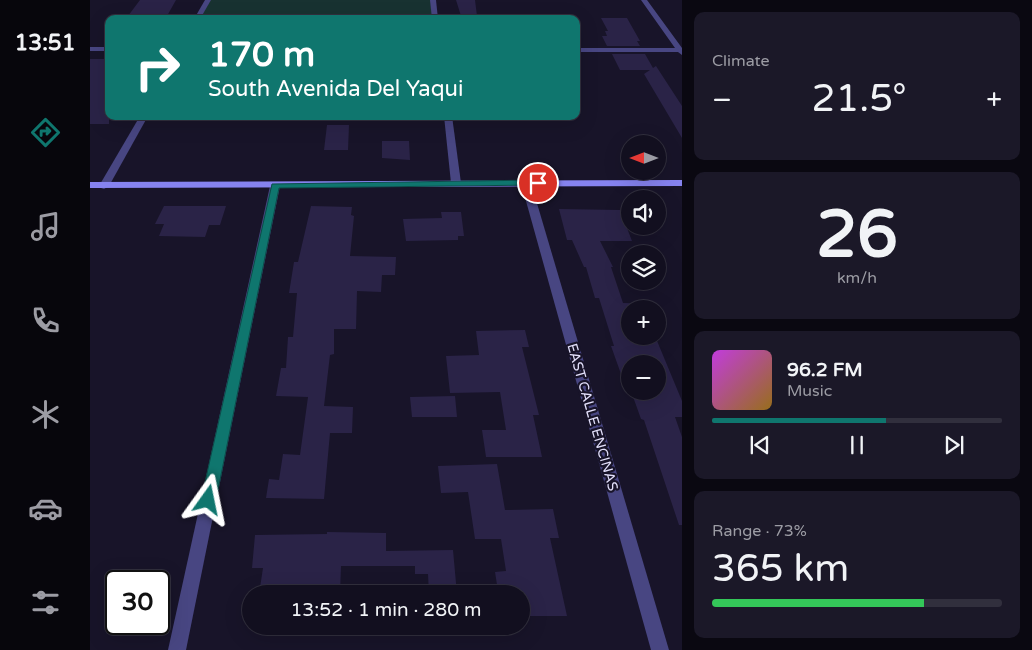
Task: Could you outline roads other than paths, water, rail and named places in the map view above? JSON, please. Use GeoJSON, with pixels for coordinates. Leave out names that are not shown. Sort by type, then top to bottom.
{"type":"FeatureCollection","features":[{"type":"Feature","properties":{"kind":"street"},"geometry":{"type":"LineString","coordinates":[[199,15],[208,0]]}},
{"type":"Feature","properties":{"kind":"street"},"geometry":{"type":"LineString","coordinates":[[433,0],[435,15]]}},
{"type":"Feature","properties":{"kind":"street"},"geometry":{"type":"LineString","coordinates":[[644,0],[681,51]]}},
{"type":"Feature","properties":{"kind":"street"},"geometry":{"type":"LineString","coordinates":[[90,49],[105,49]]}},
{"type":"Feature","properties":{"kind":"street"},"geometry":{"type":"LineString","coordinates":[[580,50],[681,51]]}},
{"type":"Feature","properties":{"kind":"street"},"geometry":{"type":"LineString","coordinates":[[104,186],[142,120]]}},
{"type":"Feature","properties":{"kind":"street"},"geometry":{"type":"LineString","coordinates":[[448,120],[456,184]]}},
{"type":"Feature","properties":{"kind":"street"},"geometry":{"type":"LineString","coordinates":[[90,186],[526,183],[682,184]]}},
{"type":"Feature","properties":{"kind":"street","name":"EAST CALLE ENCINAS"},"geometry":{"type":"LineString","coordinates":[[526,183],[660,650]]}},
{"type":"Feature","properties":{"kind":"street"},"geometry":{"type":"LineString","coordinates":[[177,650],[275,186]]}}]}
